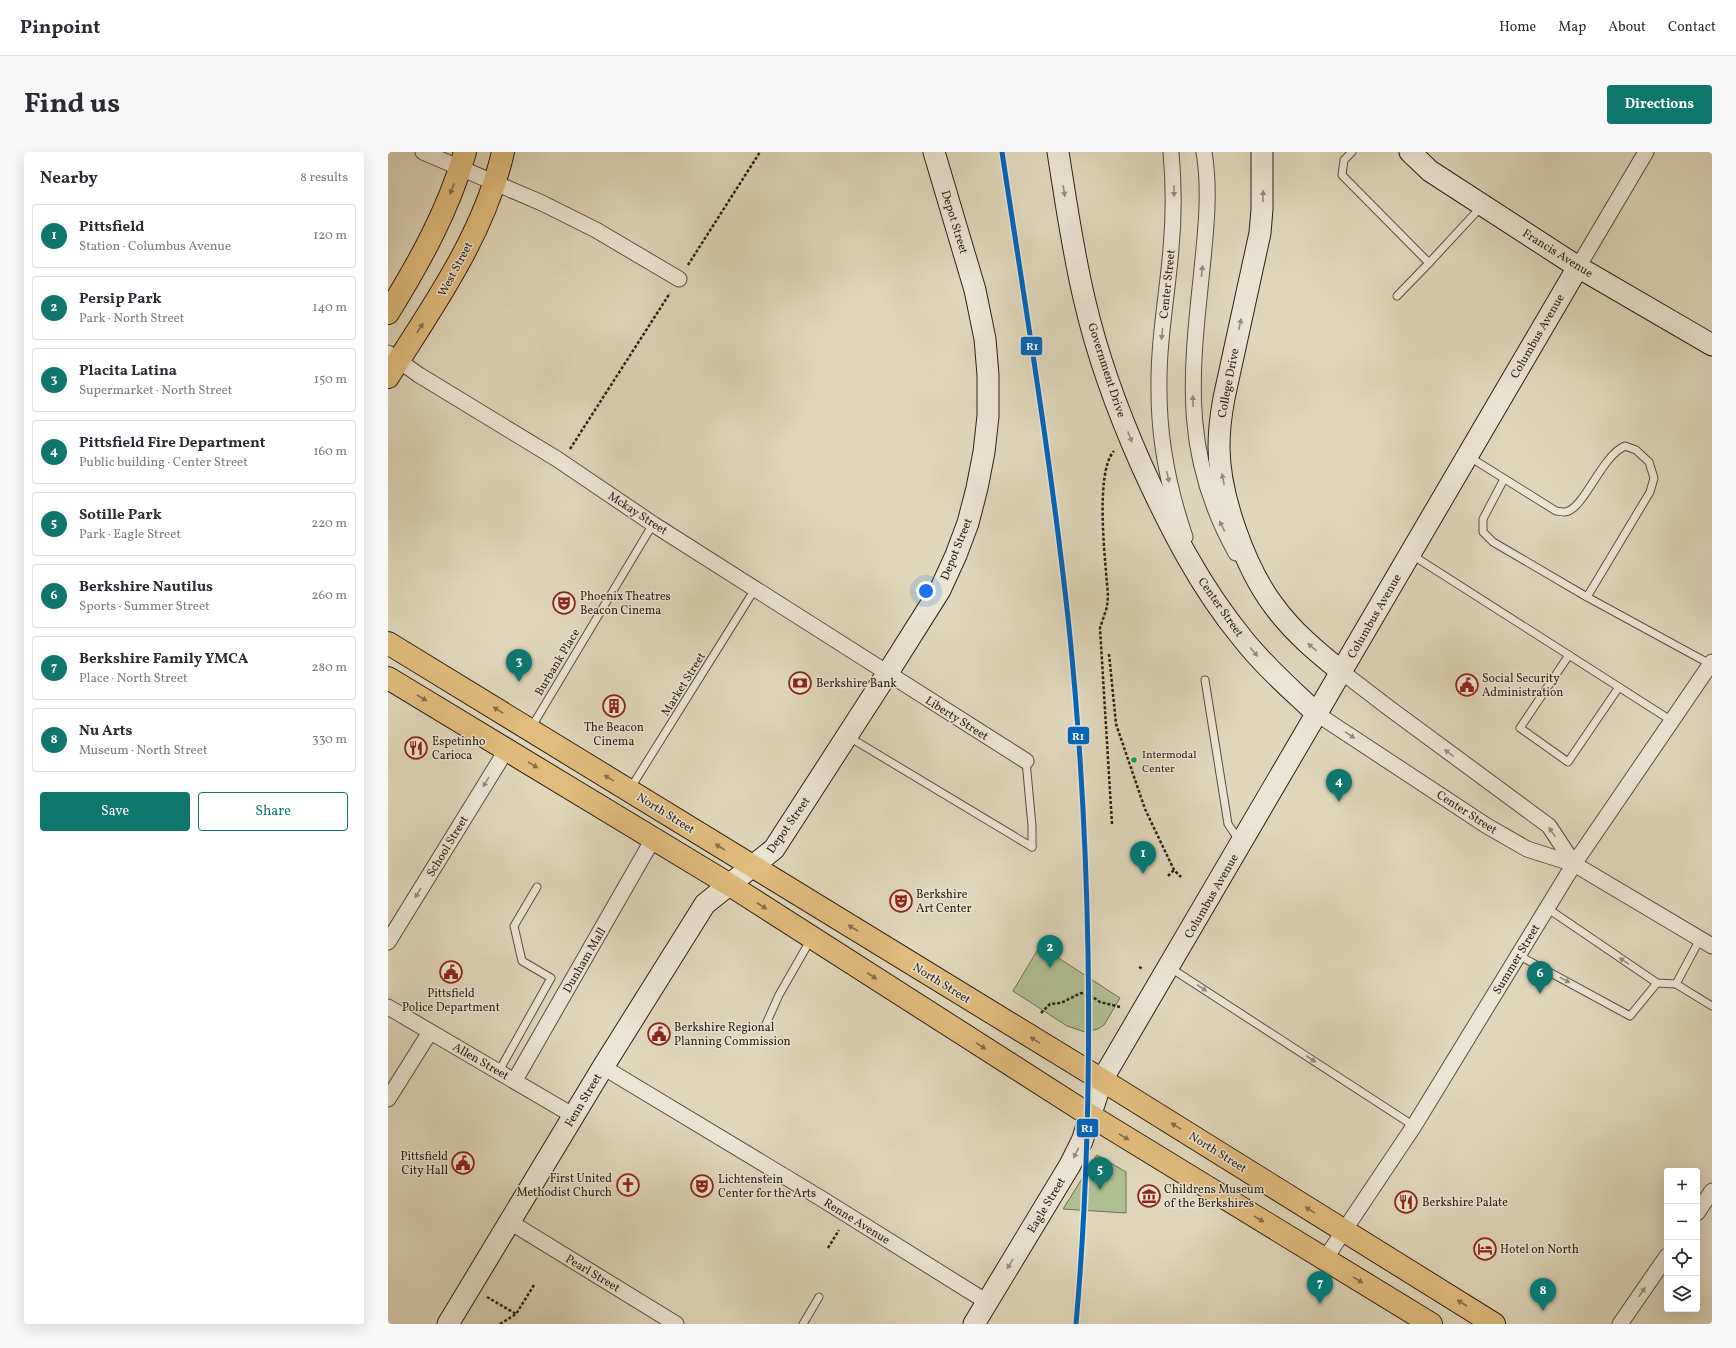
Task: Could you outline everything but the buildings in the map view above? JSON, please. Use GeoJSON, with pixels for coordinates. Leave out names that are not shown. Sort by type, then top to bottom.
{"type":"FeatureCollection","features":[{"type":"Feature","properties":{"kind":"main road","name":"West Street"},"geometry":{"type":"LineString","coordinates":[[392,363],[442,293],[457,266],[479,221],[495,183],[503,152]]}},
{"type":"Feature","properties":{"kind":"main road"},"geometry":{"type":"LineString","coordinates":[[388,313],[438,224],[463,160]]}},
{"type":"Feature","properties":{"kind":"main road","name":"North Street"},"geometry":{"type":"LineString","coordinates":[[388,643],[1102,1080],[1491,1323]]}},
{"type":"Feature","properties":{"kind":"main road"},"geometry":{"type":"LineString","coordinates":[[388,678],[730,885],[1091,1116],[1430,1324]]}},
{"type":"Feature","properties":{"kind":"street"},"geometry":{"type":"LineString","coordinates":[[423,152],[463,160],[495,183],[596,230],[679,279]]}},
{"type":"Feature","properties":{"kind":"street","name":"Depot Street"},"geometry":{"type":"LineString","coordinates":[[730,885],[774,849],[940,590],[956,555],[968,523],[984,452],[988,416],[988,375],[984,332],[975,290],[934,152]]}},
{"type":"Feature","properties":{"kind":"street","name":"Government Drive"},"geometry":{"type":"LineString","coordinates":[[1058,152],[1070,229],[1085,303],[1100,358],[1133,444],[1162,511],[1198,575]]}},
{"type":"Feature","properties":{"kind":"street","name":"Center Street"},"geometry":{"type":"LineString","coordinates":[[1171,152],[1174,191],[1173,214],[1171,250],[1160,354],[1159,410],[1163,448],[1171,491],[1198,575],[1228,620],[1247,644],[1273,672],[1317,714],[1487,826],[1527,849],[1574,864],[1706,942]]}},
{"type":"Feature","properties":{"kind":"street","name":"Center Street"},"geometry":{"type":"LineString","coordinates":[[1204,152],[1206,223],[1192,372],[1192,405],[1195,439],[1203,476],[1217,516],[1241,562],[1273,606],[1305,641],[1388,708],[1549,826],[1574,864]]}},
{"type":"Feature","properties":{"kind":"street","name":"College Drive"},"geometry":{"type":"LineString","coordinates":[[1262,152],[1262,209],[1260,233],[1225,392],[1220,424],[1219,448],[1221,473],[1237,532],[1247,559],[1273,606]]}},
{"type":"Feature","properties":{"kind":"street","name":"Francis Avenue"},"geometry":{"type":"LineString","coordinates":[[1410,152],[1430,171],[1482,206],[1578,267],[1712,346]]}},
{"type":"Feature","properties":{"kind":"street","name":"Columbus Avenue"},"geometry":{"type":"LineString","coordinates":[[1102,1080],[1646,152]]}},
{"type":"Feature","properties":{"kind":"street","name":"Mckay Street"},"geometry":{"type":"LineString","coordinates":[[392,363],[420,375],[557,459],[653,524],[887,674]]}},
{"type":"Feature","properties":{"kind":"street","name":"Summer Street"},"geometry":{"type":"LineString","coordinates":[[1325,1259],[1414,1126],[1574,864],[1711,663]]}},
{"type":"Feature","properties":{"kind":"street","name":"Liberty Street"},"geometry":{"type":"LineString","coordinates":[[887,674],[1026,762]]}},
{"type":"Feature","properties":{"kind":"street","name":"School Street"},"geometry":{"type":"LineString","coordinates":[[388,942],[507,749]]}},
{"type":"Feature","properties":{"kind":"street","name":"Dunham Mall"},"geometry":{"type":"LineString","coordinates":[[515,1080],[653,839]]}},
{"type":"Feature","properties":{"kind":"street","name":"Fenn Street"},"geometry":{"type":"LineString","coordinates":[[448,1324],[603,1067],[705,904],[730,885]]}},
{"type":"Feature","properties":{"kind":"street","name":"Allen Street"},"geometry":{"type":"LineString","coordinates":[[388,1007],[515,1080],[574,1116]]}},
{"type":"Feature","properties":{"kind":"street"},"geometry":{"type":"LineString","coordinates":[[388,1099],[430,1032]]}},
{"type":"Feature","properties":{"kind":"street","name":"Renne Avenue"},"geometry":{"type":"LineString","coordinates":[[603,1067],[987,1302]]}},
{"type":"Feature","properties":{"kind":"street","name":"Eagle Street"},"geometry":{"type":"LineString","coordinates":[[974,1324],[1070,1165],[1082,1141],[1102,1080]]}},
{"type":"Feature","properties":{"kind":"street"},"geometry":{"type":"LineString","coordinates":[[1700,1209],[1712,1191]]}},
{"type":"Feature","properties":{"kind":"street","name":"Pearl Street"},"geometry":{"type":"LineString","coordinates":[[510,1222],[676,1324]]}},
{"type":"Feature","properties":{"kind":"street"},"geometry":{"type":"LineString","coordinates":[[1620,1324],[1664,1260]]}},
{"type":"Feature","properties":{"kind":"lane"},"geometry":{"type":"LineString","coordinates":[[1352,152],[1344,160],[1342,175],[1429,263]]}},
{"type":"Feature","properties":{"kind":"lane"},"geometry":{"type":"LineString","coordinates":[[1397,296],[1482,206]]}},
{"type":"Feature","properties":{"kind":"lane"},"geometry":{"type":"LineString","coordinates":[[1468,456],[1556,511],[1566,512],[1577,505],[1610,456],[1618,449],[1625,446],[1636,450],[1649,462],[1654,478],[1650,492],[1588,597]]}},
{"type":"Feature","properties":{"kind":"lane"},"geometry":{"type":"LineString","coordinates":[[1504,479],[1483,520],[1483,532],[1493,542],[1588,597],[1711,663]]}},
{"type":"Feature","properties":{"kind":"lane","name":"Burbank Place"},"geometry":{"type":"LineString","coordinates":[[530,730],[653,524]]}},
{"type":"Feature","properties":{"kind":"lane"},"geometry":{"type":"LineString","coordinates":[[1410,554],[1672,720]]}},
{"type":"Feature","properties":{"kind":"lane","name":"Market Street"},"geometry":{"type":"LineString","coordinates":[[629,790],[755,589]]}},
{"type":"Feature","properties":{"kind":"lane"},"geometry":{"type":"LineString","coordinates":[[1569,655],[1520,728],[1568,762],[1619,687]]}},
{"type":"Feature","properties":{"kind":"lane"},"geometry":{"type":"LineString","coordinates":[[1205,680],[1228,824],[1241,843]]}},
{"type":"Feature","properties":{"kind":"lane"},"geometry":{"type":"LineString","coordinates":[[847,736],[1032,847],[1032,826],[1026,762]]}},
{"type":"Feature","properties":{"kind":"lane"},"geometry":{"type":"LineString","coordinates":[[498,1071],[551,978],[522,961],[514,926],[537,887]]}},
{"type":"Feature","properties":{"kind":"lane"},"geometry":{"type":"LineString","coordinates":[[1547,908],[1657,983],[1676,984],[1712,1006]]}},
{"type":"Feature","properties":{"kind":"lane"},"geometry":{"type":"LineString","coordinates":[[766,1024],[779,995],[812,938]]}},
{"type":"Feature","properties":{"kind":"lane"},"geometry":{"type":"LineString","coordinates":[[1676,984],[1706,942]]}},
{"type":"Feature","properties":{"kind":"lane"},"geometry":{"type":"LineString","coordinates":[[1518,955],[1630,1016],[1657,983]]}},
{"type":"Feature","properties":{"kind":"lane"},"geometry":{"type":"LineString","coordinates":[[1169,966],[1414,1126]]}},
{"type":"Feature","properties":{"kind":"lane"},"geometry":{"type":"LineString","coordinates":[[803,1324],[819,1297]]}},
{"type":"Feature","properties":{"kind":"path"},"geometry":{"type":"LineString","coordinates":[[570,449],[760,152]]}},
{"type":"Feature","properties":{"kind":"path"},"geometry":{"type":"LineString","coordinates":[[1112,824],[1100,628],[1107,607],[1108,596],[1103,524],[1104,479],[1107,463],[1115,449]]}},
{"type":"Feature","properties":{"kind":"path"},"geometry":{"type":"LineString","coordinates":[[1109,654],[1116,724],[1145,809],[1174,870],[1181,877]]}},
{"type":"Feature","properties":{"kind":"path"},"geometry":{"type":"LineString","coordinates":[[1168,876],[1174,870]]}},
{"type":"Feature","properties":{"kind":"path"},"geometry":{"type":"LineString","coordinates":[[1138,967],[1143,969]]}},
{"type":"Feature","properties":{"kind":"path"},"geometry":{"type":"LineString","coordinates":[[1041,1013],[1050,1004],[1061,1003],[1081,993],[1091,996],[1100,1002],[1120,1008]]}},
{"type":"Feature","properties":{"kind":"path"},"geometry":{"type":"LineString","coordinates":[[828,1248],[847,1215]]}},
{"type":"Feature","properties":{"kind":"path"},"geometry":{"type":"LineString","coordinates":[[500,1324],[516,1314],[534,1285]]}},
{"type":"Feature","properties":{"kind":"path"},"geometry":{"type":"LineString","coordinates":[[486,1296],[516,1314]]}},
{"type":"Feature","properties":{"kind":"green space"},"geometry":{"type":"Polygon","coordinates":[[[1040,946],[1120,998],[1104,1025],[1098,1029],[1085,1032],[1067,1026],[1013,991],[1040,946]]]}},
{"type":"Feature","properties":{"kind":"green space"},"geometry":{"type":"Polygon","coordinates":[[[1097,1155],[1126,1172],[1126,1213],[1063,1209],[1097,1155]]]}},
{"type":"Feature","properties":{"kind":"transit line","name":"R1"},"geometry":{"type":"LineString","coordinates":[[1002,152],[1055,508],[1069,627],[1079,748],[1087,911],[1089,1045],[1083,1231],[1076,1324]]}},
{"type":"Feature","properties":{"kind":"place","name":"Phoenix Theatres Beacon Cinema"},"geometry":{"type":"Point","coordinates":[564,603]}},
{"type":"Feature","properties":{"kind":"place","name":"Placita Latina"},"geometry":{"type":"Point","coordinates":[519,682]}},
{"type":"Feature","properties":{"kind":"place","name":"Berkshire Bank"},"geometry":{"type":"Point","coordinates":[800,683]}},
{"type":"Feature","properties":{"kind":"place","name":"Social Security Administration"},"geometry":{"type":"Point","coordinates":[1467,685]}},
{"type":"Feature","properties":{"kind":"place","name":"The Beacon Cinema"},"geometry":{"type":"Point","coordinates":[614,706]}},
{"type":"Feature","properties":{"kind":"place","name":"Espetinho Carioca"},"geometry":{"type":"Point","coordinates":[416,748]}},
{"type":"Feature","properties":{"kind":"place","name":"Intermodal Center"},"geometry":{"type":"Point","coordinates":[1134,760]}},
{"type":"Feature","properties":{"kind":"place","name":"Pittsfield Fire Department"},"geometry":{"type":"Point","coordinates":[1339,802]}},
{"type":"Feature","properties":{"kind":"place","name":"Pittsfield"},"geometry":{"type":"Point","coordinates":[1143,874]}},
{"type":"Feature","properties":{"kind":"place","name":"Berkshire Art Center"},"geometry":{"type":"Point","coordinates":[901,901]}},
{"type":"Feature","properties":{"kind":"place","name":"Persip Park"},"geometry":{"type":"Point","coordinates":[1050,968]}},
{"type":"Feature","properties":{"kind":"place","name":"Pittsfield Police Department"},"geometry":{"type":"Point","coordinates":[451,972]}},
{"type":"Feature","properties":{"kind":"place","name":"Berkshire Nautilus"},"geometry":{"type":"Point","coordinates":[1540,994]}},
{"type":"Feature","properties":{"kind":"place","name":"Berkshire Regional Planning Commission"},"geometry":{"type":"Point","coordinates":[659,1034]}},
{"type":"Feature","properties":{"kind":"place","name":"Pittsfield City Hall"},"geometry":{"type":"Point","coordinates":[463,1163]}},
{"type":"Feature","properties":{"kind":"place","name":"First United Methodist Church"},"geometry":{"type":"Point","coordinates":[628,1185]}},
{"type":"Feature","properties":{"kind":"place","name":"Lichtenstein Center for the Arts"},"geometry":{"type":"Point","coordinates":[702,1186]}},
{"type":"Feature","properties":{"kind":"place","name":"Sotille Park"},"geometry":{"type":"Point","coordinates":[1100,1190]}},
{"type":"Feature","properties":{"kind":"place","name":"Childrens Museum of the Berkshires"},"geometry":{"type":"Point","coordinates":[1149,1196]}},
{"type":"Feature","properties":{"kind":"place","name":"Berkshire Palate"},"geometry":{"type":"Point","coordinates":[1406,1202]}},
{"type":"Feature","properties":{"kind":"place","name":"Hotel on North"},"geometry":{"type":"Point","coordinates":[1485,1249]}},
{"type":"Feature","properties":{"kind":"place","name":"Berkshire Family YMCA"},"geometry":{"type":"Point","coordinates":[1320,1304]}},
{"type":"Feature","properties":{"kind":"place","name":"Nu Arts"},"geometry":{"type":"Point","coordinates":[1543,1311]}}]}
